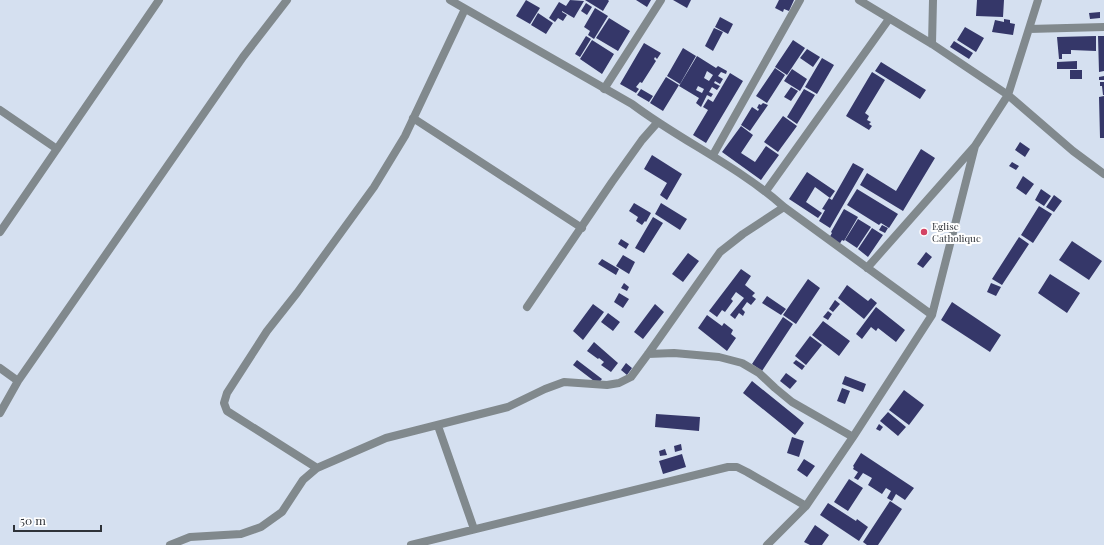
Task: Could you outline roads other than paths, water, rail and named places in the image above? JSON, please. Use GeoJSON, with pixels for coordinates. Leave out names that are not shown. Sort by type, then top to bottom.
{"type":"FeatureCollection","features":[{"type":"Feature","properties":{"kind":"street"},"geometry":{"type":"LineString","coordinates":[[0,232],[159,0]]}},
{"type":"Feature","properties":{"kind":"street"},"geometry":{"type":"LineString","coordinates":[[0,413],[18,381],[243,57],[288,0]]}},
{"type":"Feature","properties":{"kind":"street"},"geometry":{"type":"LineString","coordinates":[[450,0],[632,104],[657,123],[713,155],[766,191],[784,206],[932,315]]}},
{"type":"Feature","properties":{"kind":"street"},"geometry":{"type":"LineString","coordinates":[[604,89],[662,0]]}},
{"type":"Feature","properties":{"kind":"street"},"geometry":{"type":"LineString","coordinates":[[713,155],[800,0]]}},
{"type":"Feature","properties":{"kind":"street"},"geometry":{"type":"LineString","coordinates":[[859,0],[932,44],[1008,95],[1073,151],[1104,174]]}},
{"type":"Feature","properties":{"kind":"street"},"geometry":{"type":"LineString","coordinates":[[932,0],[932,44]]}},
{"type":"Feature","properties":{"kind":"street"},"geometry":{"type":"LineString","coordinates":[[867,268],[975,146],[1008,95],[1038,0]]}},
{"type":"Feature","properties":{"kind":"street"},"geometry":{"type":"LineString","coordinates":[[317,468],[227,411],[224,403],[227,393],[267,330],[297,293],[374,188],[405,136],[465,9]]}},
{"type":"Feature","properties":{"kind":"street"},"geometry":{"type":"LineString","coordinates":[[766,191],[889,19]]}},
{"type":"Feature","properties":{"kind":"street"},"geometry":{"type":"LineString","coordinates":[[1029,29],[1104,27]]}},
{"type":"Feature","properties":{"kind":"street"},"geometry":{"type":"LineString","coordinates":[[0,110],[57,149]]}},
{"type":"Feature","properties":{"kind":"street"},"geometry":{"type":"LineString","coordinates":[[413,118],[582,228]]}},
{"type":"Feature","properties":{"kind":"street"},"geometry":{"type":"LineString","coordinates":[[527,306],[582,228],[612,182],[642,140],[657,123]]}},
{"type":"Feature","properties":{"kind":"street"},"geometry":{"type":"LineString","coordinates":[[768,545],[806,506],[853,437],[932,315],[975,146]]}},
{"type":"Feature","properties":{"kind":"street"},"geometry":{"type":"LineString","coordinates":[[170,545],[190,537],[241,534],[261,527],[282,512],[303,480],[317,468],[386,438],[508,408],[546,389],[564,382],[607,385],[619,383],[631,376],[648,354],[720,252],[784,206]]}},
{"type":"Feature","properties":{"kind":"street"},"geometry":{"type":"LineString","coordinates":[[648,354],[674,352],[719,357],[742,364],[759,373],[792,402],[853,437]]}},
{"type":"Feature","properties":{"kind":"street"},"geometry":{"type":"LineString","coordinates":[[0,368],[18,381]]}},
{"type":"Feature","properties":{"kind":"street"},"geometry":{"type":"LineString","coordinates":[[438,426],[474,530]]}},
{"type":"Feature","properties":{"kind":"street"},"geometry":{"type":"LineString","coordinates":[[411,545],[728,467],[737,468],[747,472],[806,506]]}},
{"type":"Feature","properties":{"kind":"place","name":"Eglise Catholique"},"geometry":{"type":"Point","coordinates":[924,232]}}]}
